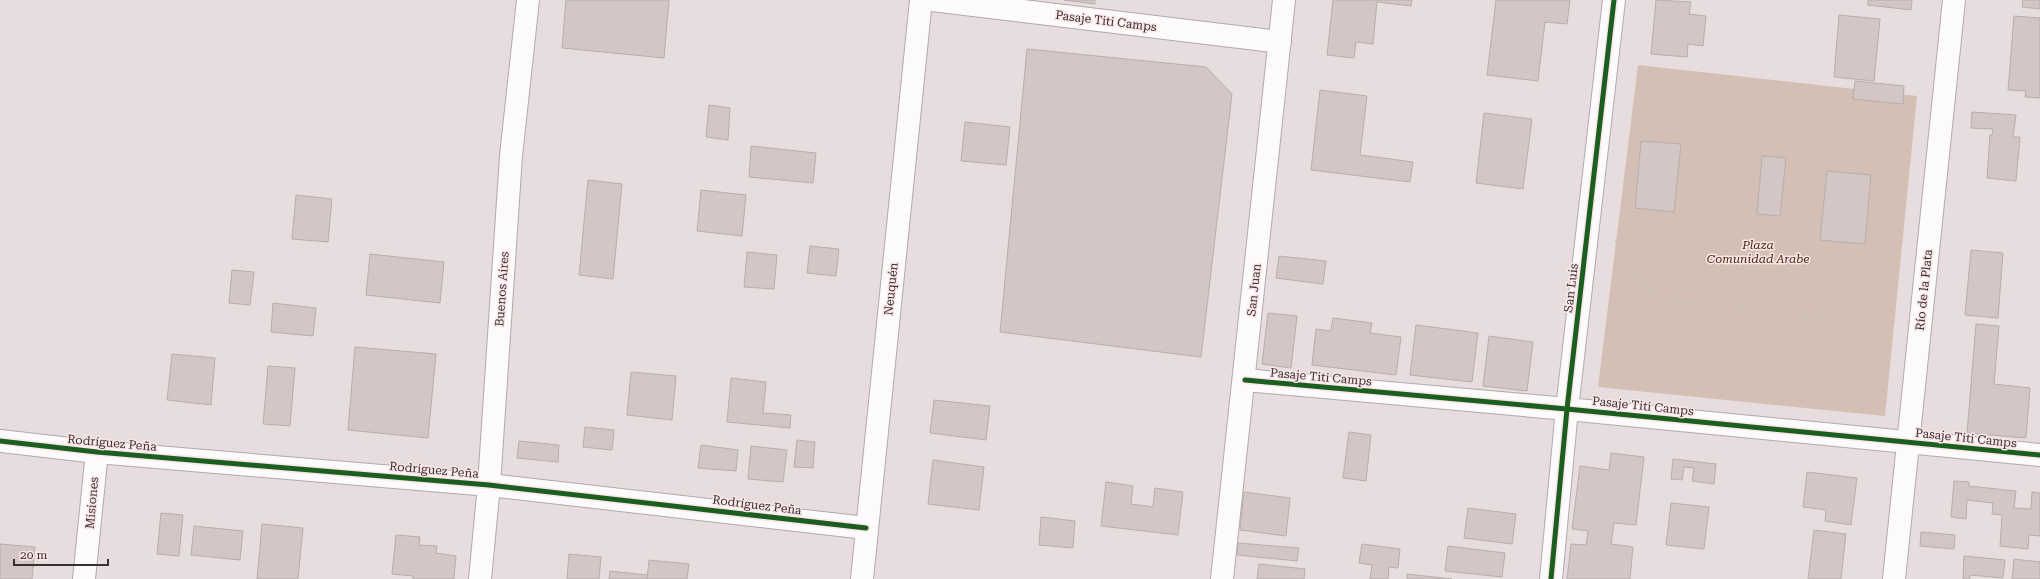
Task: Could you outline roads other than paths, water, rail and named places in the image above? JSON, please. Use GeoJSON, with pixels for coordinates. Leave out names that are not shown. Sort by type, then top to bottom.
{"type":"FeatureCollection","features":[{"type":"Feature","properties":{"kind":"street","name":"Buenos Aires"},"geometry":{"type":"LineString","coordinates":[[480,579],[511,156],[528,0]]}},
{"type":"Feature","properties":{"kind":"street","name":"Neuquén"},"geometry":{"type":"LineString","coordinates":[[862,579],[921,0]]}},
{"type":"Feature","properties":{"kind":"street","name":"Pasaje Titi Camps"},"geometry":{"type":"LineString","coordinates":[[932,0],[1280,42]]}},
{"type":"Feature","properties":{"kind":"street","name":"San Juan"},"geometry":{"type":"LineString","coordinates":[[1222,579],[1245,380],[1284,0]]}},
{"type":"Feature","properties":{"kind":"street","name":"San Luis"},"geometry":{"type":"LineString","coordinates":[[1551,579],[1567,409],[1614,0]]}},
{"type":"Feature","properties":{"kind":"street","name":"Río de la Plata"},"geometry":{"type":"LineString","coordinates":[[1894,579],[1954,0]]}},
{"type":"Feature","properties":{"kind":"street","name":"Pasaje Titi Camps"},"geometry":{"type":"LineString","coordinates":[[1245,380],[1567,409],[2040,455]]}},
{"type":"Feature","properties":{"kind":"street","name":"Rodríguez Peña"},"geometry":{"type":"LineString","coordinates":[[0,441],[96,452],[488,485],[866,528]]}},
{"type":"Feature","properties":{"kind":"street","name":"Misiones"},"geometry":{"type":"LineString","coordinates":[[84,579],[96,452]]}},
{"type":"Feature","properties":{"kind":"park label","name":"Plaza Comunidad Arabe"},"geometry":{"type":"Point","coordinates":[1758,252]}}]}
